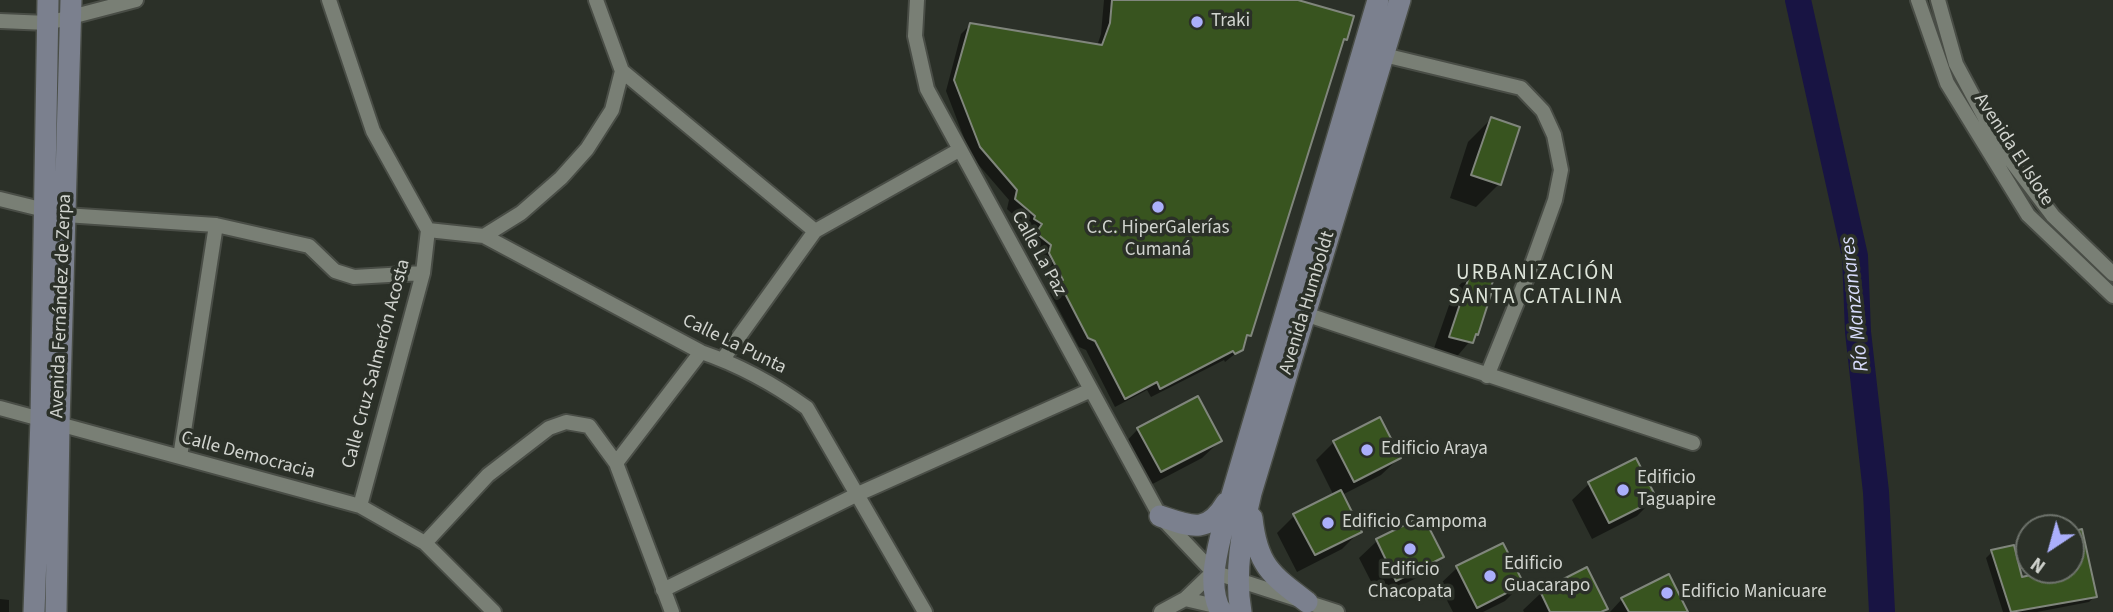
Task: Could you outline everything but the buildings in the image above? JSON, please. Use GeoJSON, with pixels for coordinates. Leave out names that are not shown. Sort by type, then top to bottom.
{"type":"FeatureCollection","features":[{"type":"Feature","properties":{"kind":"main road","name":"Avenida Fernández de Zerpa"},"geometry":{"type":"LineString","coordinates":[[48,0],[55,212]]}},
{"type":"Feature","properties":{"kind":"main road","name":"Avenida Humboldt"},"geometry":{"type":"LineString","coordinates":[[1233,611],[1213,572],[1241,496],[1296,311],[1378,0]]}},
{"type":"Feature","properties":{"kind":"main road","name":"Avenida Humboldt"},"geometry":{"type":"LineString","coordinates":[[1296,311],[1384,55],[1400,0]]}},
{"type":"Feature","properties":{"kind":"main road","name":"Avenida Fernández de Zerpa"},"geometry":{"type":"LineString","coordinates":[[56,612],[50,422],[55,212],[71,9]]}},
{"type":"Feature","properties":{"kind":"main road","name":"Avenida Fernández de Zerpa"},"geometry":{"type":"LineString","coordinates":[[34,612],[50,422]]}},
{"type":"Feature","properties":{"kind":"main road","name":"Avenida Humboldt"},"geometry":{"type":"LineString","coordinates":[[1233,611],[1239,581],[1241,496]]}},
{"type":"Feature","properties":{"kind":"main road"},"geometry":{"type":"LineString","coordinates":[[1160,516],[1191,526],[1205,525],[1241,496],[1255,544],[1264,562],[1274,577],[1307,602]]}},
{"type":"Feature","properties":{"kind":"street"},"geometry":{"type":"LineString","coordinates":[[0,21],[48,23],[71,9],[136,0]]}},
{"type":"Feature","properties":{"kind":"street"},"geometry":{"type":"LineString","coordinates":[[329,0],[373,131],[428,230]]}},
{"type":"Feature","properties":{"kind":"street"},"geometry":{"type":"LineString","coordinates":[[596,0],[622,71],[815,231]]}},
{"type":"Feature","properties":{"kind":"street","name":"Calle La Paz"},"geometry":{"type":"LineString","coordinates":[[917,0],[915,36],[927,89],[1160,516],[1213,572]]}},
{"type":"Feature","properties":{"kind":"street","name":"Avenida El Islote"},"geometry":{"type":"LineString","coordinates":[[1918,0],[1948,83],[2028,215],[2113,296]]}},
{"type":"Feature","properties":{"kind":"street","name":"Avenida El Islote"},"geometry":{"type":"LineString","coordinates":[[1938,0],[1956,64],[2000,146],[2053,216],[2113,274]]}},
{"type":"Feature","properties":{"kind":"street"},"geometry":{"type":"LineString","coordinates":[[1384,55],[1521,88],[1543,111],[1554,135],[1561,170],[1555,200],[1487,376]]}},
{"type":"Feature","properties":{"kind":"street"},"geometry":{"type":"LineString","coordinates":[[484,236],[522,213],[561,178],[587,149],[612,110],[622,71]]}},
{"type":"Feature","properties":{"kind":"street"},"geometry":{"type":"LineString","coordinates":[[723,359],[815,231],[959,150]]}},
{"type":"Feature","properties":{"kind":"street"},"geometry":{"type":"LineString","coordinates":[[0,199],[55,212],[216,225],[309,246],[335,271],[354,277],[423,273]]}},
{"type":"Feature","properties":{"kind":"street"},"geometry":{"type":"LineString","coordinates":[[180,457],[216,225]]}},
{"type":"Feature","properties":{"kind":"street","name":"Calle La Punta"},"geometry":{"type":"LineString","coordinates":[[428,230],[484,236],[701,352],[723,359],[779,388],[807,408],[925,612]]}},
{"type":"Feature","properties":{"kind":"street","name":"Calle Cruz Salmerón Acosta"},"geometry":{"type":"LineString","coordinates":[[360,506],[423,273],[428,230]]}},
{"type":"Feature","properties":{"kind":"street"},"geometry":{"type":"LineString","coordinates":[[1296,311],[1693,443]]}},
{"type":"Feature","properties":{"kind":"street"},"geometry":{"type":"LineString","coordinates":[[616,463],[701,352]]}},
{"type":"Feature","properties":{"kind":"street"},"geometry":{"type":"LineString","coordinates":[[663,590],[858,494],[1091,390]]}},
{"type":"Feature","properties":{"kind":"street","name":"Calle Democracia"},"geometry":{"type":"LineString","coordinates":[[0,408],[360,506],[425,543],[494,612]]}},
{"type":"Feature","properties":{"kind":"street"},"geometry":{"type":"LineString","coordinates":[[425,543],[488,475],[549,428],[566,422],[589,426],[616,463],[672,612]]}},
{"type":"Feature","properties":{"kind":"street"},"geometry":{"type":"LineString","coordinates":[[1161,612],[1185,599],[1213,572],[1337,612]]}},
{"type":"Feature","properties":{"kind":"street"},"geometry":{"type":"LineString","coordinates":[[1185,599],[1233,611]]}},
{"type":"Feature","properties":{"kind":"waterway","name":"Río Manzanares"},"geometry":{"type":"LineString","coordinates":[[1798,0],[1855,256],[1858,332],[1876,492],[1882,612]]}},
{"type":"Feature","properties":{"kind":"place","name":"Traki"},"geometry":{"type":"Point","coordinates":[1197,22]}},
{"type":"Feature","properties":{"kind":"place","name":"C.C. HiperGalerías Cumaná"},"geometry":{"type":"Point","coordinates":[1158,207]}},
{"type":"Feature","properties":{"kind":"place","name":"Edificio Araya"},"geometry":{"type":"Point","coordinates":[1367,450]}},
{"type":"Feature","properties":{"kind":"place","name":"Edificio Taguapire"},"geometry":{"type":"Point","coordinates":[1623,490]}},
{"type":"Feature","properties":{"kind":"place","name":"Edificio Campoma"},"geometry":{"type":"Point","coordinates":[1328,523]}},
{"type":"Feature","properties":{"kind":"place","name":"Edificio Chacopata"},"geometry":{"type":"Point","coordinates":[1410,549]}},
{"type":"Feature","properties":{"kind":"place","name":"Edificio Guacarapo"},"geometry":{"type":"Point","coordinates":[1490,576]}},
{"type":"Feature","properties":{"kind":"place","name":"Edificio Manicuare"},"geometry":{"type":"Point","coordinates":[1667,593]}},
{"type":"Feature","properties":{"kind":"district","name":"URBANIZACIÓN SANTA CATALINA"},"geometry":{"type":"Point","coordinates":[1536,286]}}]}
